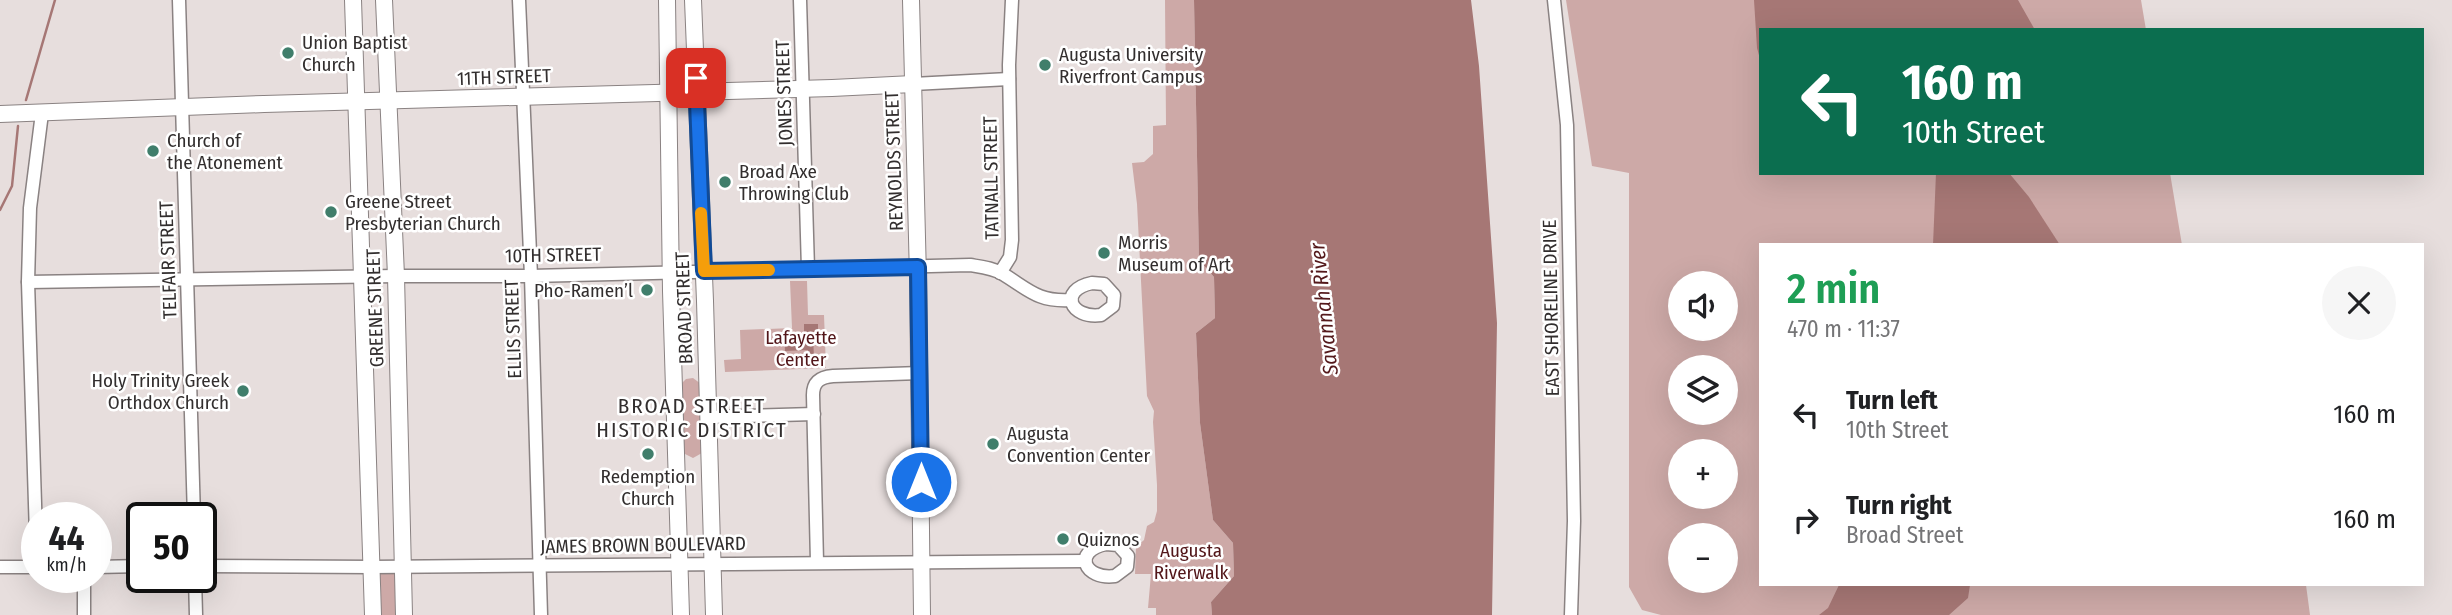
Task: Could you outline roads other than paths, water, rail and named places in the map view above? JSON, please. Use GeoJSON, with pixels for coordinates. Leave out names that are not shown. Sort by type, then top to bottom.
{"type":"FeatureCollection","features":[{"type":"Feature","properties":{"kind":"main road","name":"GREENE STREET"},"geometry":{"type":"LineString","coordinates":[[353,0],[373,615]]}},
{"type":"Feature","properties":{"kind":"main road","name":"GREENE STREET"},"geometry":{"type":"LineString","coordinates":[[383,0],[396,276],[404,615]]}},
{"type":"Feature","properties":{"kind":"main road","name":"BROAD STREET"},"geometry":{"type":"LineString","coordinates":[[667,0],[681,615]]}},
{"type":"Feature","properties":{"kind":"main road","name":"BROAD STREET"},"geometry":{"type":"LineString","coordinates":[[693,0],[714,615]]}},
{"type":"Feature","properties":{"kind":"main road","name":"REYNOLDS STREET"},"geometry":{"type":"LineString","coordinates":[[911,0],[920,373],[922,615]]}},
{"type":"Feature","properties":{"kind":"main road","name":"11TH STREET"},"geometry":{"type":"LineString","coordinates":[[7,114],[913,84]]}},
{"type":"Feature","properties":{"kind":"street","name":"TELFAIR STREET"},"geometry":{"type":"LineString","coordinates":[[179,0],[194,502]]}},
{"type":"Feature","properties":{"kind":"street","name":"ELLIS STREET"},"geometry":{"type":"LineString","coordinates":[[519,0],[531,276],[541,615]]}},
{"type":"Feature","properties":{"kind":"street","name":"JONES STREET"},"geometry":{"type":"LineString","coordinates":[[800,0],[808,269]]}},
{"type":"Feature","properties":{"kind":"street","name":"TATNALL STREET"},"geometry":{"type":"LineString","coordinates":[[1000,273],[1010,257],[1012,240],[1009,79],[1013,0]]}},
{"type":"Feature","properties":{"kind":"street","name":"EAST SHORELINE DRIVE"},"geometry":{"type":"LineString","coordinates":[[1554,0],[1565,92],[1567,137],[1574,521],[1571,615]]}},
{"type":"Feature","properties":{"kind":"street","name":"11TH STREET"},"geometry":{"type":"LineString","coordinates":[[913,84],[1009,79]]}},
{"type":"Feature","properties":{"kind":"street"},"geometry":{"type":"LineString","coordinates":[[35,502],[28,282],[30,208],[42,113]]}},
{"type":"Feature","properties":{"kind":"street","name":"10TH STREET"},"geometry":{"type":"LineString","coordinates":[[28,282],[531,276],[970,265],[1000,273],[1034,295],[1050,300],[1071,300]]}},
{"type":"Feature","properties":{"kind":"street"},"geometry":{"type":"LineString","coordinates":[[817,562],[813,389],[817,381],[833,376],[920,373]]}},
{"type":"Feature","properties":{"kind":"street"},"geometry":{"type":"LineString","coordinates":[[709,417],[814,414]]}},
{"type":"Feature","properties":{"kind":"street","name":"JAMES BROWN BOULEVARD"},"geometry":{"type":"LineString","coordinates":[[217,566],[372,568],[1085,561]]}},
{"type":"Feature","properties":{"kind":"street"},"geometry":{"type":"LineString","coordinates":[[0,567],[21,567]]}},
{"type":"Feature","properties":{"kind":"street"},"geometry":{"type":"LineString","coordinates":[[84,593],[84,615]]}},
{"type":"Feature","properties":{"kind":"street"},"geometry":{"type":"LineString","coordinates":[[195,593],[196,615]]}},
{"type":"Feature","properties":{"kind":"water","name":"Savannah River"},"geometry":{"type":"Polygon","coordinates":[[[1194,0],[1471,0],[1479,66],[1497,323],[1492,615],[1212,615],[1211,602],[1234,576],[1233,543],[1213,520],[1200,423],[1196,333],[1215,318],[1214,277],[1199,260],[1194,0]]]}},
{"type":"Feature","properties":{"kind":"water"},"geometry":{"type":"Polygon","coordinates":[[[1754,0],[2018,0],[2034,28],[1759,28],[1759,55],[1754,0]]]}},
{"type":"Feature","properties":{"kind":"water"},"geometry":{"type":"Polygon","coordinates":[[[1936,175],[2011,175],[2029,197],[2059,243],[1933,243],[1936,175]]]}},
{"type":"Feature","properties":{"kind":"water"},"geometry":{"type":"Polygon","coordinates":[[[804,324],[818,324],[818,334],[813,335],[814,358],[809,358],[808,350],[785,351],[784,334],[791,334],[792,343],[804,342],[804,324]]]}},
{"type":"Feature","properties":{"kind":"water"},"geometry":{"type":"Polygon","coordinates":[[[1838,586],[1970,586],[1968,598],[1949,615],[1819,615],[1828,608],[1838,586]]]}},
{"type":"Feature","properties":{"kind":"waterway"},"geometry":{"type":"LineString","coordinates":[[26,100],[55,0]]}},
{"type":"Feature","properties":{"kind":"waterway"},"geometry":{"type":"LineString","coordinates":[[0,210],[12,186],[18,126]]}},
{"type":"Feature","properties":{"kind":"place","name":"Union Baptist Church"},"geometry":{"type":"Point","coordinates":[288,53]}},
{"type":"Feature","properties":{"kind":"place","name":"Augusta University Riverfront Campus"},"geometry":{"type":"Point","coordinates":[1045,65]}},
{"type":"Feature","properties":{"kind":"place","name":"Church of the Atonement"},"geometry":{"type":"Point","coordinates":[153,151]}},
{"type":"Feature","properties":{"kind":"place","name":"Broad Axe Throwing Club"},"geometry":{"type":"Point","coordinates":[725,182]}},
{"type":"Feature","properties":{"kind":"place","name":"Greene Street Presbyterian Church"},"geometry":{"type":"Point","coordinates":[331,212]}},
{"type":"Feature","properties":{"kind":"place","name":"Morris Museum of Art"},"geometry":{"type":"Point","coordinates":[1104,253]}},
{"type":"Feature","properties":{"kind":"place","name":"Pho-Ramen’l"},"geometry":{"type":"Point","coordinates":[647,290]}},
{"type":"Feature","properties":{"kind":"place","name":"Holy Trinity Greek Orthdox Church"},"geometry":{"type":"Point","coordinates":[243,391]}},
{"type":"Feature","properties":{"kind":"place","name":"Augusta Convention Center"},"geometry":{"type":"Point","coordinates":[993,444]}},
{"type":"Feature","properties":{"kind":"place","name":"Redemption Church"},"geometry":{"type":"Point","coordinates":[648,454]}},
{"type":"Feature","properties":{"kind":"place","name":"Quiznos"},"geometry":{"type":"Point","coordinates":[1063,539]}},
{"type":"Feature","properties":{"kind":"district","name":"BROAD STREET HISTORIC DISTRICT"},"geometry":{"type":"Point","coordinates":[692,418]}},
{"type":"Feature","properties":{"kind":"park label","name":"Lafayette Center"},"geometry":{"type":"Point","coordinates":[801,348]}},
{"type":"Feature","properties":{"kind":"park label","name":"Augusta Riverwalk"},"geometry":{"type":"Point","coordinates":[1191,561]}}]}
